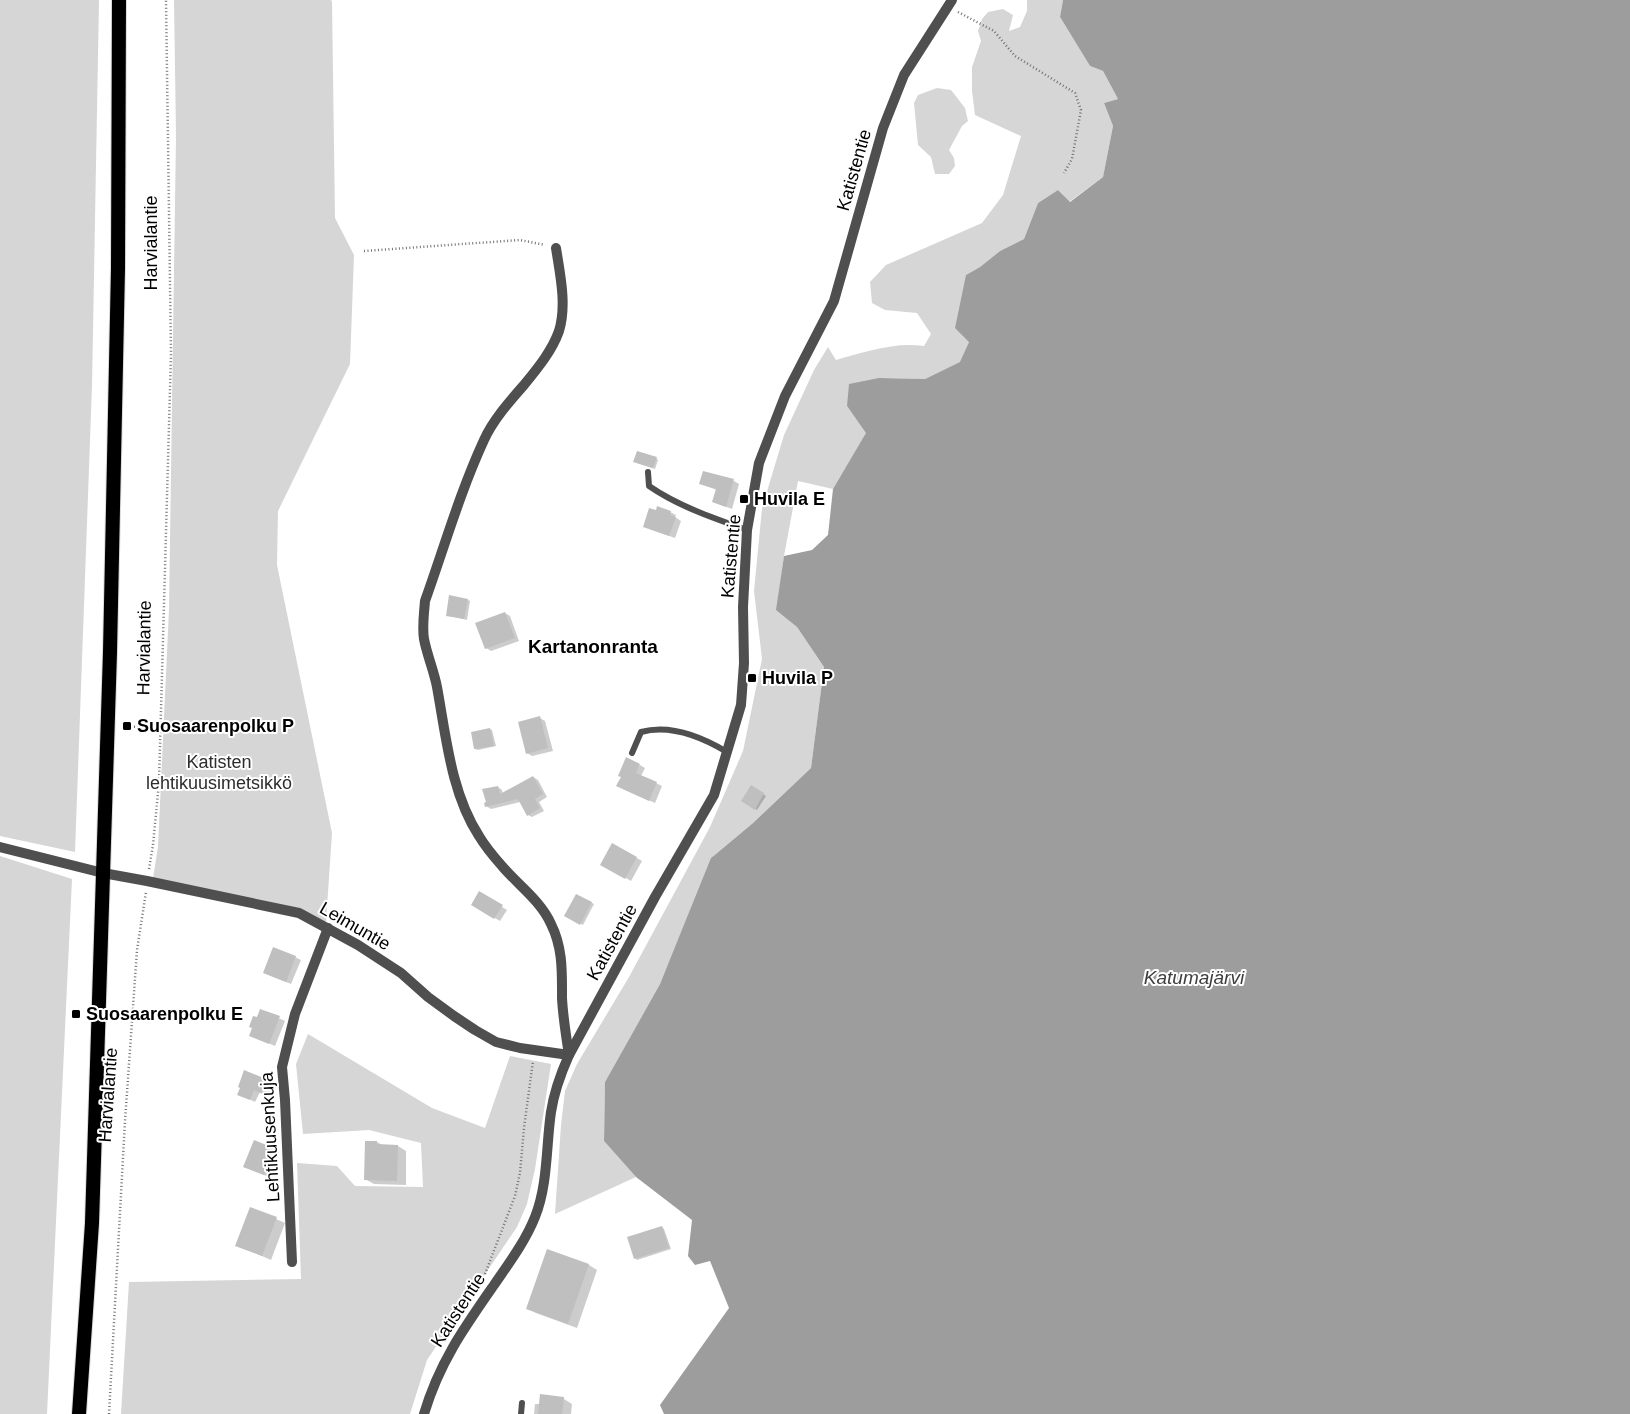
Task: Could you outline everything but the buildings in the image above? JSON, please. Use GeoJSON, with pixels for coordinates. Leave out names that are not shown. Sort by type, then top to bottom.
{"type":"FeatureCollection","features":[{"type":"Feature","properties":{"kind":"highway","name":"Harvialantie"},"geometry":{"type":"LineString","coordinates":[[79,1414],[92,1223],[110,652],[118,278],[119,0]]}},
{"type":"Feature","properties":{"kind":"street","name":"Katistentie"},"geometry":{"type":"LineString","coordinates":[[424,1414],[431,1389],[445,1359],[523,1242],[536,1215],[543,1186],[551,1110],[558,1082],[569,1055],[655,897],[714,795],[741,705],[744,663],[743,608],[747,530],[759,463],[786,396],[834,301],[883,128],[904,75],[950,3]]}},
{"type":"Feature","properties":{"kind":"street","name":"Katistentie"},"geometry":{"type":"LineString","coordinates":[[556,248],[560,273],[562,311],[558,331],[547,354],[505,406],[485,438],[471,471],[425,601],[423,620],[424,639],[434,672],[458,790],[479,836],[502,866],[528,892],[551,922],[560,946],[563,972],[564,1028],[569,1055]]}},
{"type":"Feature","properties":{"kind":"street","name":"Leimuntie"},"geometry":{"type":"LineString","coordinates":[[0,847],[103,873],[299,913],[358,945],[401,973],[428,997],[475,1030],[496,1042],[569,1055]]}},
{"type":"Feature","properties":{"kind":"street","name":"Lehtikuusenkuja"},"geometry":{"type":"LineString","coordinates":[[292,1262],[282,1067],[294,1014],[328,928]]}},
{"type":"Feature","properties":{"kind":"lane"},"geometry":{"type":"LineString","coordinates":[[648,472],[649,486],[666,498],[747,530]]}},
{"type":"Feature","properties":{"kind":"lane"},"geometry":{"type":"LineString","coordinates":[[632,753],[641,732],[654,728],[694,736],[710,742],[727,752]]}},
{"type":"Feature","properties":{"kind":"lane"},"geometry":{"type":"LineString","coordinates":[[521,1414],[522,1403]]}},
{"type":"Feature","properties":{"kind":"path","name":"Harvialantie"},"geometry":{"type":"LineString","coordinates":[[110,1414],[136,950],[153,845],[159,782],[171,354],[166,0]]}},
{"type":"Feature","properties":{"kind":"path"},"geometry":{"type":"LineString","coordinates":[[950,3],[994,31],[1015,56],[1075,93],[1081,110],[1072,159],[1064,173]]}},
{"type":"Feature","properties":{"kind":"path"},"geometry":{"type":"LineString","coordinates":[[364,251],[520,240],[556,248]]}},
{"type":"Feature","properties":{"kind":"path"},"geometry":{"type":"LineString","coordinates":[[127,726],[160,729]]}},
{"type":"Feature","properties":{"kind":"path"},"geometry":{"type":"LineString","coordinates":[[483,1278],[515,1196],[520,1173],[535,1050]]}},
{"type":"Feature","properties":{"kind":"green space"},"geometry":{"type":"Polygon","coordinates":[[[0,0],[99,0],[92,386],[75,852],[0,836],[0,0]]]}},
{"type":"Feature","properties":{"kind":"green space","name":"Katisten lehtikuusimetsikkö"},"geometry":{"type":"Polygon","coordinates":[[[174,0],[331,0],[332,2],[335,218],[354,255],[350,364],[278,511],[277,565],[332,833],[326,922],[301,910],[153,878],[158,847],[169,609],[176,136],[174,0]]]}},
{"type":"Feature","properties":{"kind":"green space"},"geometry":{"type":"Polygon","coordinates":[[[1027,0],[1063,0],[1060,17],[1090,66],[1103,71],[1118,99],[1104,103],[1113,126],[1103,177],[1069,202],[1058,190],[1038,203],[1024,239],[1000,251],[980,267],[966,275],[969,342],[961,362],[925,379],[879,378],[847,406],[867,433],[833,489],[798,481],[784,556],[777,610],[797,627],[824,667],[811,768],[753,823],[713,856],[660,984],[605,1082],[604,1141],[636,1177],[555,1214],[565,1091],[577,1064],[629,977],[710,827],[743,751],[762,659],[754,591],[762,508],[784,435],[814,370],[828,347],[836,360],[902,345],[924,346],[931,334],[917,313],[885,310],[872,303],[870,282],[886,265],[982,223],[1003,195],[1021,136],[975,115],[972,67],[981,41],[978,31],[982,19],[988,12],[1003,9],[1013,15],[1009,31],[1020,27],[1027,11],[1027,0]]]}},
{"type":"Feature","properties":{"kind":"green space"},"geometry":{"type":"Polygon","coordinates":[[[937,88],[951,90],[965,108],[968,121],[962,126],[949,150],[954,158],[955,166],[949,174],[935,174],[931,157],[918,145],[914,103],[918,95],[937,88]]]}},
{"type":"Feature","properties":{"kind":"green space"},"geometry":{"type":"Polygon","coordinates":[[[0,856],[72,879],[47,1414],[0,1414],[0,856]]]}},
{"type":"Feature","properties":{"kind":"green space"},"geometry":{"type":"Polygon","coordinates":[[[308,1034],[432,1108],[485,1128],[510,1056],[551,1064],[535,1169],[527,1204],[517,1227],[427,1360],[410,1414],[121,1414],[129,1282],[301,1279],[297,1163],[337,1166],[355,1186],[423,1187],[421,1143],[369,1130],[303,1134],[296,1064],[308,1034]]]}},
{"type":"Feature","properties":{"kind":"water","name":"Katumajärvi"},"geometry":{"type":"Polygon","coordinates":[[[1063,0],[1630,0],[1630,1414],[664,1414],[660,1405],[729,1308],[710,1261],[695,1265],[688,1256],[692,1220],[636,1177],[604,1141],[605,1082],[660,984],[711,858],[753,823],[811,768],[824,667],[797,627],[776,610],[784,556],[812,550],[828,535],[833,489],[866,433],[847,406],[849,384],[879,378],[925,379],[960,362],[969,342],[955,328],[966,275],[980,267],[1000,251],[1024,239],[1038,203],[1058,190],[1070,202],[1103,177],[1113,126],[1104,103],[1118,99],[1103,71],[1090,66],[1060,17],[1063,0]]]}},
{"type":"Feature","properties":{"kind":"place","name":"Huvila E"},"geometry":{"type":"Point","coordinates":[744,499]}},
{"type":"Feature","properties":{"kind":"place","name":"Huvila P"},"geometry":{"type":"Point","coordinates":[752,678]}},
{"type":"Feature","properties":{"kind":"place","name":"Suosaarenpolku P"},"geometry":{"type":"Point","coordinates":[127,726]}},
{"type":"Feature","properties":{"kind":"place","name":"Suosaarenpolku E"},"geometry":{"type":"Point","coordinates":[76,1014]}},
{"type":"Feature","properties":{"kind":"district","name":"Kartanonranta"},"geometry":{"type":"Point","coordinates":[593,646]}}]}
